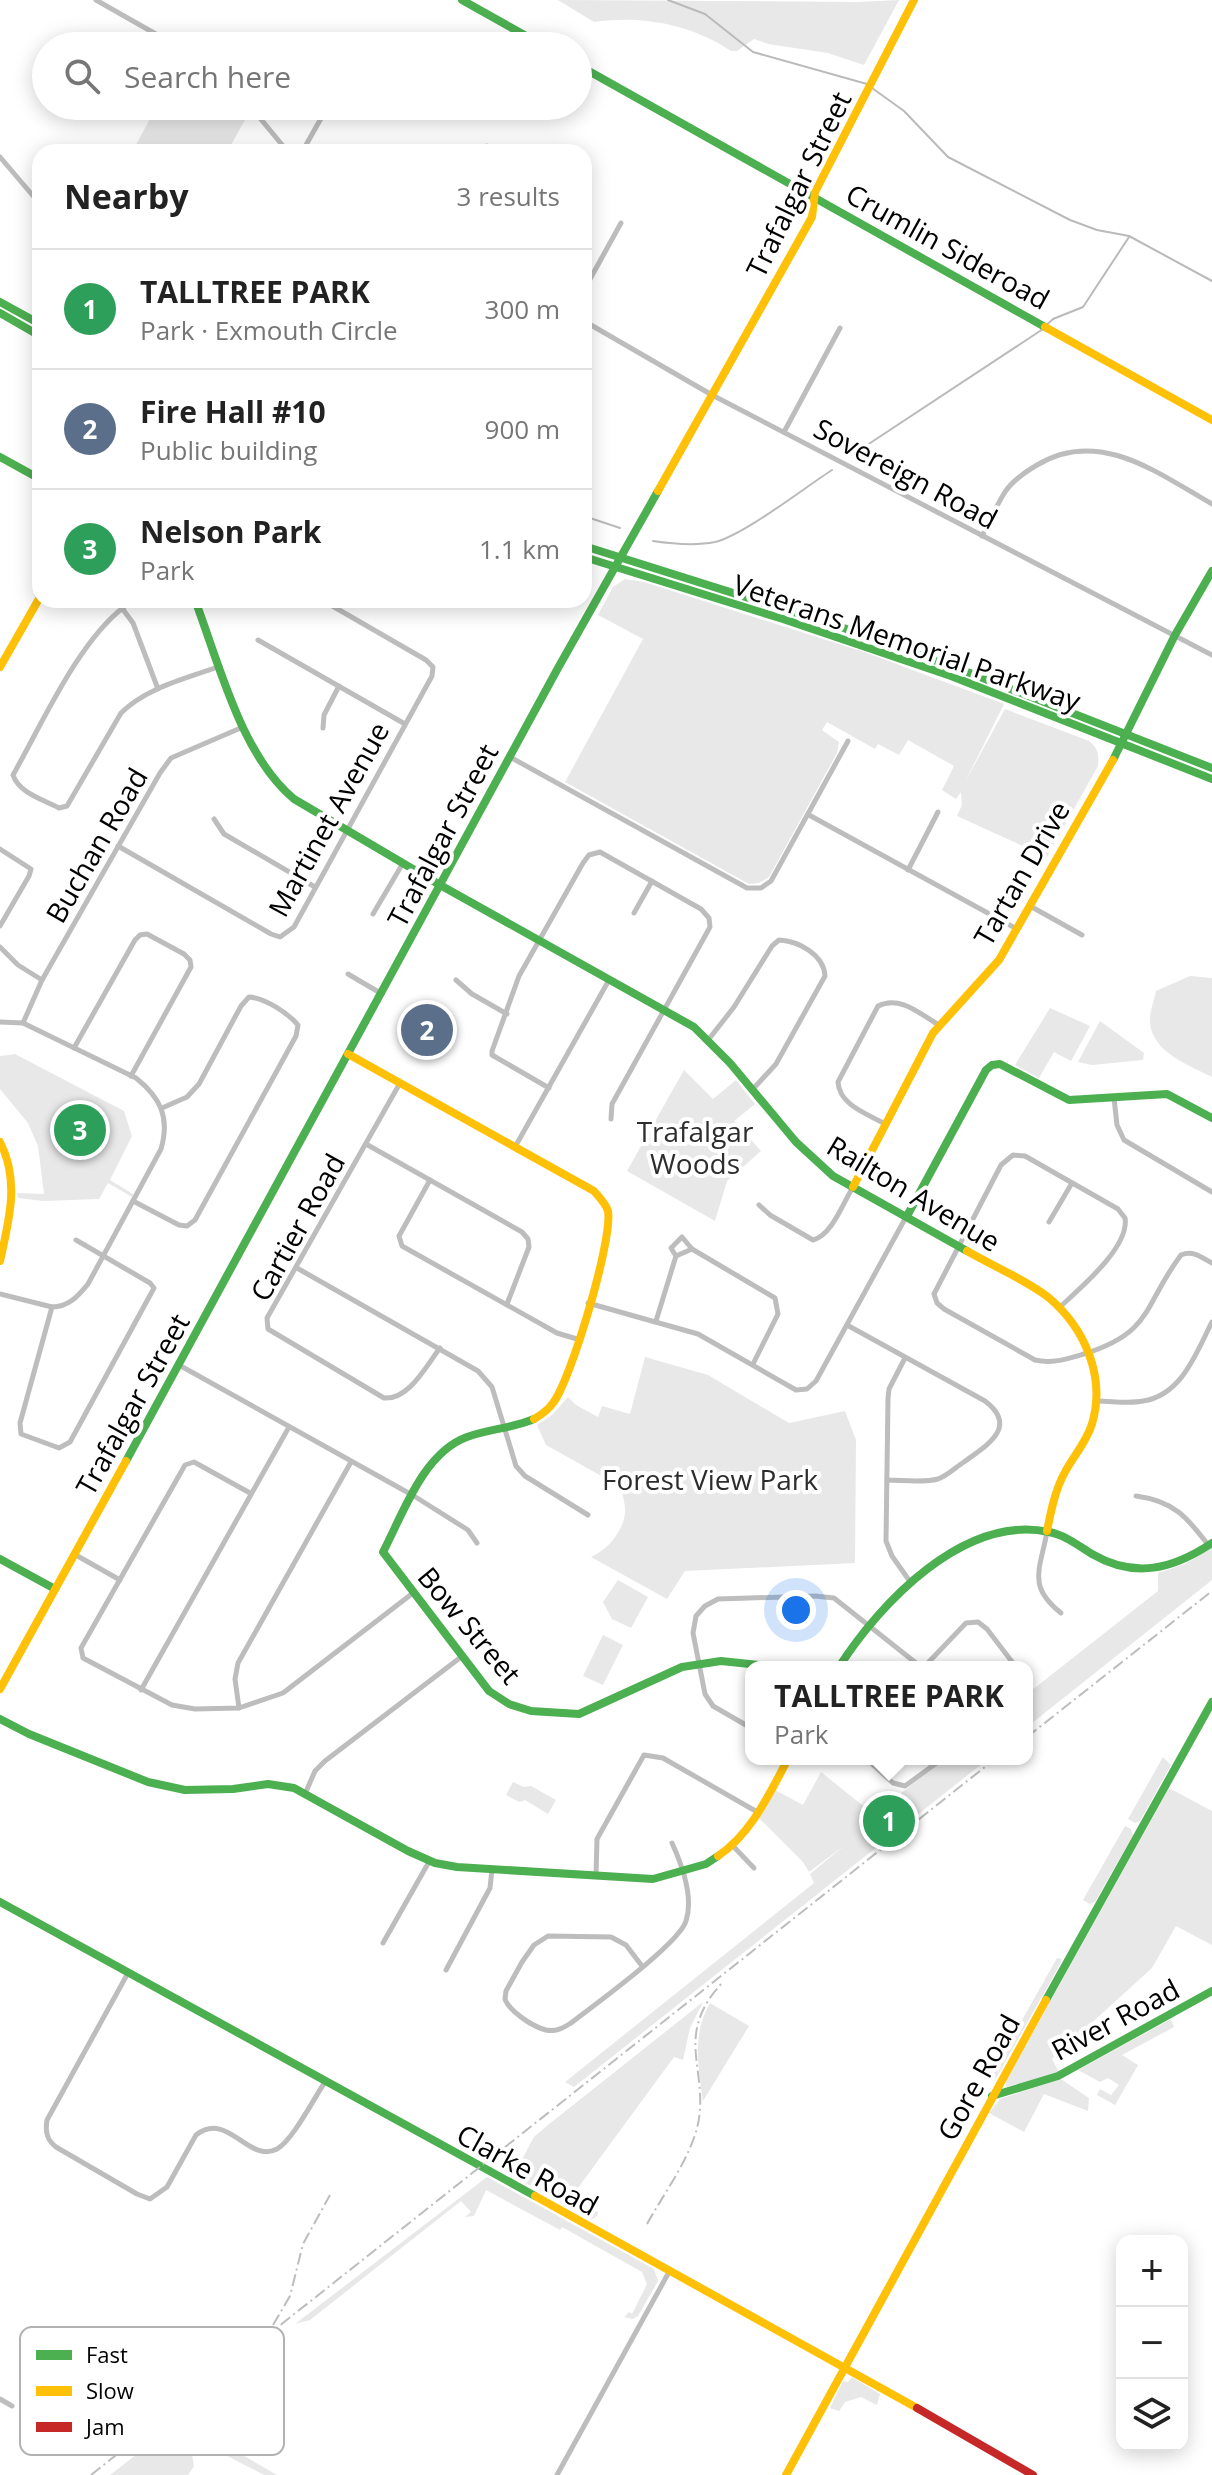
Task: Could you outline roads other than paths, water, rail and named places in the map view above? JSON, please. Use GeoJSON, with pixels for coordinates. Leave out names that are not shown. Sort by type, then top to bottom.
{"type":"FeatureCollection","features":[{"type":"Feature","properties":{"kind":"main road"},"geometry":{"type":"LineString","coordinates":[[462,0],[519,32]]}},
{"type":"Feature","properties":{"kind":"main road","name":"Trafalgar Street"},"geometry":{"type":"LineString","coordinates":[[0,1689],[510,757],[812,217],[814,197],[914,0]]}},
{"type":"Feature","properties":{"kind":"main road","name":"Crumlin Sideroad"},"geometry":{"type":"LineString","coordinates":[[592,73],[1212,420]]}},
{"type":"Feature","properties":{"kind":"main road"},"geometry":{"type":"LineString","coordinates":[[0,302],[32,320]]}},
{"type":"Feature","properties":{"kind":"main road"},"geometry":{"type":"LineString","coordinates":[[0,313],[32,331]]}},
{"type":"Feature","properties":{"kind":"main road"},"geometry":{"type":"LineString","coordinates":[[0,457],[32,475]]}},
{"type":"Feature","properties":{"kind":"main road","name":"Veterans Memorial Parkway"},"geometry":{"type":"LineString","coordinates":[[592,548],[838,626],[970,673],[1212,779]]}},
{"type":"Feature","properties":{"kind":"main road","name":"Veterans Memorial Parkway"},"geometry":{"type":"LineString","coordinates":[[592,560],[783,619],[1212,768]]}},
{"type":"Feature","properties":{"kind":"main road","name":"Tartan Drive"},"geometry":{"type":"LineString","coordinates":[[853,1187],[933,1033],[999,960],[1125,739],[1175,635],[1212,571]]}},
{"type":"Feature","properties":{"kind":"main road"},"geometry":{"type":"LineString","coordinates":[[0,667],[34,608]]}},
{"type":"Feature","properties":{"kind":"main road","name":"Railton Avenue"},"geometry":{"type":"LineString","coordinates":[[198,608],[243,727],[260,762],[282,789],[440,885],[694,1027],[709,1039],[753,1089],[808,1157],[853,1187],[1046,1296],[1060,1307],[1075,1325],[1090,1352],[1098,1401],[1083,1446],[1065,1471],[1054,1497],[1047,1531]]}},
{"type":"Feature","properties":{"kind":"main road"},"geometry":{"type":"LineString","coordinates":[[348,1054],[594,1191],[608,1210],[609,1227],[588,1303],[562,1390],[552,1406],[536,1416],[449,1445],[431,1465],[414,1496]]}},
{"type":"Feature","properties":{"kind":"main road"},"geometry":{"type":"LineString","coordinates":[[907,1216],[986,1070],[992,1065],[1000,1064],[1069,1100],[1167,1094],[1212,1118]]}},
{"type":"Feature","properties":{"kind":"main road"},"geometry":{"type":"LineString","coordinates":[[0,1142],[12,1173],[13,1204],[0,1261]]}},
{"type":"Feature","properties":{"kind":"main road","name":"Bow Street"},"geometry":{"type":"LineString","coordinates":[[414,1496],[383,1552],[461,1657],[502,1702],[561,1715],[579,1714],[682,1667],[745,1662]]}},
{"type":"Feature","properties":{"kind":"main road"},"geometry":{"type":"LineString","coordinates":[[843,1661],[868,1623],[911,1584],[979,1537],[1008,1528],[1047,1531],[1066,1538],[1108,1563],[1131,1570],[1172,1566],[1210,1544]]}},
{"type":"Feature","properties":{"kind":"main road"},"geometry":{"type":"LineString","coordinates":[[0,1559],[55,1589]]}},
{"type":"Feature","properties":{"kind":"main road","name":"Gore Road"},"geometry":{"type":"LineString","coordinates":[[786,2475],[992,2096],[1212,1702]]}},
{"type":"Feature","properties":{"kind":"main road"},"geometry":{"type":"LineString","coordinates":[[0,1719],[29,1734],[148,1782],[185,1790],[233,1789],[268,1784],[294,1788],[408,1851],[457,1867],[653,1879],[706,1864],[733,1846],[759,1813],[785,1765]]}},
{"type":"Feature","properties":{"kind":"main road","name":"Clarke Road"},"geometry":{"type":"LineString","coordinates":[[0,1902],[846,2367],[1021,2472],[1033,2475]]}},
{"type":"Feature","properties":{"kind":"main road","name":"River Road"},"geometry":{"type":"LineString","coordinates":[[992,2096],[1058,2076],[1212,1991]]}},
{"type":"Feature","properties":{"kind":"street"},"geometry":{"type":"LineString","coordinates":[[96,0],[152,32]]}},
{"type":"Feature","properties":{"kind":"street"},"geometry":{"type":"LineString","coordinates":[[262,120],[281,144]]}},
{"type":"Feature","properties":{"kind":"street"},"geometry":{"type":"LineString","coordinates":[[307,144],[320,120]]}},
{"type":"Feature","properties":{"kind":"street"},"geometry":{"type":"LineString","coordinates":[[0,157],[32,195]]}},
{"type":"Feature","properties":{"kind":"street"},"geometry":{"type":"LineString","coordinates":[[592,276],[621,223]]}},
{"type":"Feature","properties":{"kind":"street","name":"Sovereign Road"},"geometry":{"type":"LineString","coordinates":[[592,326],[712,395],[1212,655]]}},
{"type":"Feature","properties":{"kind":"street"},"geometry":{"type":"LineString","coordinates":[[784,432],[840,328]]}},
{"type":"Feature","properties":{"kind":"street"},"geometry":{"type":"LineString","coordinates":[[982,536],[1005,492],[1018,478],[1052,456],[1075,451],[1097,450],[1120,456],[1147,467],[1212,504]]}},
{"type":"Feature","properties":{"kind":"street"},"geometry":{"type":"LineString","coordinates":[[123,608],[107,620],[87,644],[13,775],[16,784],[59,808],[67,806],[121,713],[142,696],[220,666]]}},
{"type":"Feature","properties":{"kind":"street"},"geometry":{"type":"LineString","coordinates":[[125,608],[158,689]]}},
{"type":"Feature","properties":{"kind":"street","name":"Martinet Avenue"},"geometry":{"type":"LineString","coordinates":[[118,846],[280,937],[294,927],[432,676],[433,667],[426,660],[336,608]]}},
{"type":"Feature","properties":{"kind":"street"},"geometry":{"type":"LineString","coordinates":[[258,640],[405,724]]}},
{"type":"Feature","properties":{"kind":"street"},"geometry":{"type":"LineString","coordinates":[[323,728],[324,715],[339,686]]}},
{"type":"Feature","properties":{"kind":"street","name":"Buchan Road"},"geometry":{"type":"LineString","coordinates":[[23,1023],[42,980],[171,758],[243,727]]}},
{"type":"Feature","properties":{"kind":"street"},"geometry":{"type":"LineString","coordinates":[[510,757],[747,888],[761,888],[771,881],[848,741]]}},
{"type":"Feature","properties":{"kind":"street"},"geometry":{"type":"LineString","coordinates":[[908,870],[938,812]]}},
{"type":"Feature","properties":{"kind":"street"},"geometry":{"type":"LineString","coordinates":[[809,815],[1017,929]]}},
{"type":"Feature","properties":{"kind":"street"},"geometry":{"type":"LineString","coordinates":[[214,819],[224,834],[315,887]]}},
{"type":"Feature","properties":{"kind":"street"},"geometry":{"type":"LineString","coordinates":[[0,849],[31,869],[0,926]]}},
{"type":"Feature","properties":{"kind":"street"},"geometry":{"type":"LineString","coordinates":[[549,1088],[492,1055],[519,976],[589,855],[600,852],[701,909],[709,918],[710,927],[612,1104],[611,1119]]}},
{"type":"Feature","properties":{"kind":"street"},"geometry":{"type":"LineString","coordinates":[[373,914],[403,863]]}},
{"type":"Feature","properties":{"kind":"street"},"geometry":{"type":"LineString","coordinates":[[634,913],[652,881]]}},
{"type":"Feature","properties":{"kind":"street"},"geometry":{"type":"LineString","coordinates":[[1029,905],[1082,935]]}},
{"type":"Feature","properties":{"kind":"street"},"geometry":{"type":"LineString","coordinates":[[74,1048],[135,940],[147,934],[184,954],[190,960],[191,967],[131,1076]]}},
{"type":"Feature","properties":{"kind":"street"},"geometry":{"type":"LineString","coordinates":[[709,1039],[779,940],[789,941],[824,964],[825,976],[783,1052],[753,1089]]}},
{"type":"Feature","properties":{"kind":"street"},"geometry":{"type":"LineString","coordinates":[[0,947],[18,965],[42,980]]}},
{"type":"Feature","properties":{"kind":"street"},"geometry":{"type":"LineString","coordinates":[[348,974],[382,994]]}},
{"type":"Feature","properties":{"kind":"street"},"geometry":{"type":"LineString","coordinates":[[456,980],[472,994],[507,1014]]}},
{"type":"Feature","properties":{"kind":"street"},"geometry":{"type":"LineString","coordinates":[[515,1147],[609,980]]}},
{"type":"Feature","properties":{"kind":"street"},"geometry":{"type":"LineString","coordinates":[[133,1201],[179,1225],[187,1226],[195,1220],[296,1036],[298,1025],[293,1018],[257,997],[249,997],[241,1006],[199,1084],[187,1097],[162,1108]]}},
{"type":"Feature","properties":{"kind":"street"},"geometry":{"type":"LineString","coordinates":[[885,1124],[851,1105],[838,1088],[838,1082],[878,1006],[888,1001],[899,1002],[939,1025]]}},
{"type":"Feature","properties":{"kind":"street"},"geometry":{"type":"LineString","coordinates":[[0,1022],[23,1023],[131,1076],[150,1090],[162,1108],[166,1132],[161,1149],[88,1284],[75,1299],[60,1307],[52,1307],[0,1294]]}},
{"type":"Feature","properties":{"kind":"street","name":"Cartier Road"},"geometry":{"type":"LineString","coordinates":[[400,1083],[267,1318],[268,1329],[384,1398],[399,1397],[440,1348]]}},
{"type":"Feature","properties":{"kind":"street"},"geometry":{"type":"LineString","coordinates":[[1114,1098],[1117,1125],[1124,1140],[1212,1192]]}},
{"type":"Feature","properties":{"kind":"street"},"geometry":{"type":"LineString","coordinates":[[366,1144],[514,1227],[528,1239],[529,1247],[507,1304]]}},
{"type":"Feature","properties":{"kind":"street"},"geometry":{"type":"LineString","coordinates":[[1060,1307],[1103,1266],[1126,1225],[1125,1218],[1118,1209],[1025,1156],[1013,1155],[1001,1165],[934,1294],[937,1303],[944,1309],[1035,1360],[1046,1363],[1061,1361],[1120,1339],[1135,1329],[1147,1314],[1181,1255],[1196,1253],[1212,1263]]}},
{"type":"Feature","properties":{"kind":"street"},"geometry":{"type":"LineString","coordinates":[[430,1180],[399,1236],[402,1246],[557,1333],[577,1339]]}},
{"type":"Feature","properties":{"kind":"street"},"geometry":{"type":"LineString","coordinates":[[1049,1222],[1072,1183]]}},
{"type":"Feature","properties":{"kind":"street"},"geometry":{"type":"LineString","coordinates":[[759,1205],[770,1215],[813,1240],[821,1238],[827,1231],[853,1187]]}},
{"type":"Feature","properties":{"kind":"street"},"geometry":{"type":"LineString","coordinates":[[588,1303],[698,1334],[796,1390],[807,1389],[816,1381],[907,1216]]}},
{"type":"Feature","properties":{"kind":"street"},"geometry":{"type":"LineString","coordinates":[[656,1321],[676,1256],[671,1248],[682,1237],[692,1249],[775,1298],[778,1314],[753,1364]]}},
{"type":"Feature","properties":{"kind":"street"},"geometry":{"type":"LineString","coordinates":[[52,1307],[20,1423],[21,1434],[59,1448],[70,1442],[154,1288],[76,1240]]}},
{"type":"Feature","properties":{"kind":"street"},"geometry":{"type":"LineString","coordinates":[[676,1256],[692,1249]]}},
{"type":"Feature","properties":{"kind":"street"},"geometry":{"type":"LineString","coordinates":[[297,1268],[478,1371],[492,1387],[516,1466],[525,1476],[588,1515]]}},
{"type":"Feature","properties":{"kind":"street"},"geometry":{"type":"LineString","coordinates":[[1098,1401],[1142,1402],[1158,1397],[1171,1388],[1186,1372],[1212,1322]]}},
{"type":"Feature","properties":{"kind":"street"},"geometry":{"type":"LineString","coordinates":[[847,1324],[985,1401],[996,1409],[999,1420],[999,1431],[993,1441],[939,1479],[887,1480]]}},
{"type":"Feature","properties":{"kind":"street"},"geometry":{"type":"LineString","coordinates":[[905,1358],[889,1389],[886,1541],[911,1584]]}},
{"type":"Feature","properties":{"kind":"street"},"geometry":{"type":"LineString","coordinates":[[179,1365],[414,1496],[468,1530],[477,1543]]}},
{"type":"Feature","properties":{"kind":"street"},"geometry":{"type":"LineString","coordinates":[[141,1690],[289,1427]]}},
{"type":"Feature","properties":{"kind":"street"},"geometry":{"type":"LineString","coordinates":[[250,1493],[194,1462],[185,1465],[81,1648],[83,1658],[172,1705],[195,1709],[239,1708],[283,1693],[413,1593]]}},
{"type":"Feature","properties":{"kind":"street"},"geometry":{"type":"LineString","coordinates":[[239,1708],[235,1679],[238,1663],[351,1462]]}},
{"type":"Feature","properties":{"kind":"street"},"geometry":{"type":"LineString","coordinates":[[1136,1496],[1156,1499],[1174,1508],[1189,1519],[1210,1544]]}},
{"type":"Feature","properties":{"kind":"street"},"geometry":{"type":"LineString","coordinates":[[1047,1531],[1037,1584],[1045,1601],[1061,1613]]}},
{"type":"Feature","properties":{"kind":"street"},"geometry":{"type":"LineString","coordinates":[[74,1554],[120,1580]]}},
{"type":"Feature","properties":{"kind":"street"},"geometry":{"type":"LineString","coordinates":[[745,1725],[713,1706],[705,1694],[693,1633],[696,1616],[705,1606],[718,1599],[834,1598],[916,1661]]}},
{"type":"Feature","properties":{"kind":"street"},"geometry":{"type":"LineString","coordinates":[[929,1661],[966,1623],[978,1622],[1011,1661]]}},
{"type":"Feature","properties":{"kind":"street"},"geometry":{"type":"LineString","coordinates":[[305,1794],[315,1771],[325,1761],[461,1657]]}},
{"type":"Feature","properties":{"kind":"street"},"geometry":{"type":"LineString","coordinates":[[596,1875],[597,1839],[644,1755],[663,1758],[759,1813]]}},
{"type":"Feature","properties":{"kind":"street"},"geometry":{"type":"LineString","coordinates":[[873,1765],[893,1783],[905,1786],[935,1765]]}},
{"type":"Feature","properties":{"kind":"street"},"geometry":{"type":"LineString","coordinates":[[642,1966],[626,1945],[611,1937],[548,1936],[534,1945],[522,1962],[506,1991],[505,1999],[512,2010],[545,2030],[558,2030],[663,1951],[686,1921],[688,1900],[683,1872],[672,1843]]}},
{"type":"Feature","properties":{"kind":"street"},"geometry":{"type":"LineString","coordinates":[[733,1846],[754,1868]]}},
{"type":"Feature","properties":{"kind":"street"},"geometry":{"type":"LineString","coordinates":[[383,1943],[430,1860]]}},
{"type":"Feature","properties":{"kind":"street"},"geometry":{"type":"LineString","coordinates":[[446,1970],[490,1888],[492,1869]]}},
{"type":"Feature","properties":{"kind":"street"},"geometry":{"type":"LineString","coordinates":[[128,1973],[47,2120],[45,2129],[50,2142],[56,2147],[137,2194],[150,2199],[167,2187],[196,2135],[204,2129],[218,2127],[262,2152],[275,2150],[286,2142],[325,2082]]}},
{"type":"Feature","properties":{"kind":"street"},"geometry":{"type":"LineString","coordinates":[[557,2475],[669,2272]]}},
{"type":"Feature","properties":{"kind":"street"},"geometry":{"type":"LineString","coordinates":[[0,2399],[12,2406]]}},
{"type":"Feature","properties":{"kind":"waterway"},"geometry":{"type":"LineString","coordinates":[[668,0],[705,14],[753,52],[867,84]]}},
{"type":"Feature","properties":{"kind":"waterway"},"geometry":{"type":"LineString","coordinates":[[872,88],[904,111],[948,157],[1070,220],[1097,230],[1129,236],[1212,281]]}},
{"type":"Feature","properties":{"kind":"waterway"},"geometry":{"type":"LineString","coordinates":[[852,455],[1040,331],[1053,319],[1083,307],[1129,237]]}},
{"type":"Feature","properties":{"kind":"waterway"},"geometry":{"type":"LineString","coordinates":[[653,541],[700,544],[727,538],[832,470]]}},
{"type":"Feature","properties":{"kind":"waterway"},"geometry":{"type":"LineString","coordinates":[[592,519],[620,528]]}},
{"type":"Feature","properties":{"kind":"railway"},"geometry":{"type":"LineString","coordinates":[[1033,1732],[1212,1591]]}},
{"type":"Feature","properties":{"kind":"railway"},"geometry":{"type":"LineString","coordinates":[[278,2327],[987,1765]]}},
{"type":"Feature","properties":{"kind":"railway"},"geometry":{"type":"LineString","coordinates":[[647,2224],[694,2137],[700,2104],[696,2036],[707,2002],[722,1983]]}},
{"type":"Feature","properties":{"kind":"railway"},"geometry":{"type":"LineString","coordinates":[[273,2325],[290,2296],[303,2244],[330,2195]]}},
{"type":"Feature","properties":{"kind":"railway"},"geometry":{"type":"LineString","coordinates":[[91,2475],[116,2455]]}},
{"type":"Feature","properties":{"kind":"place","name":"Fire Hall #10"},"geometry":{"type":"Point","coordinates":[427,1030]}},
{"type":"Feature","properties":{"kind":"place","name":"Nelson Park"},"geometry":{"type":"Point","coordinates":[80,1130]}},
{"type":"Feature","properties":{"kind":"place","name":"TALLTREE PARK"},"geometry":{"type":"Point","coordinates":[889,1821]}},
{"type":"Feature","properties":{"kind":"park label","name":"Trafalgar Woods"},"geometry":{"type":"Point","coordinates":[695,1147]}},
{"type":"Feature","properties":{"kind":"park label","name":"Forest View Park"},"geometry":{"type":"Point","coordinates":[710,1479]}}]}
